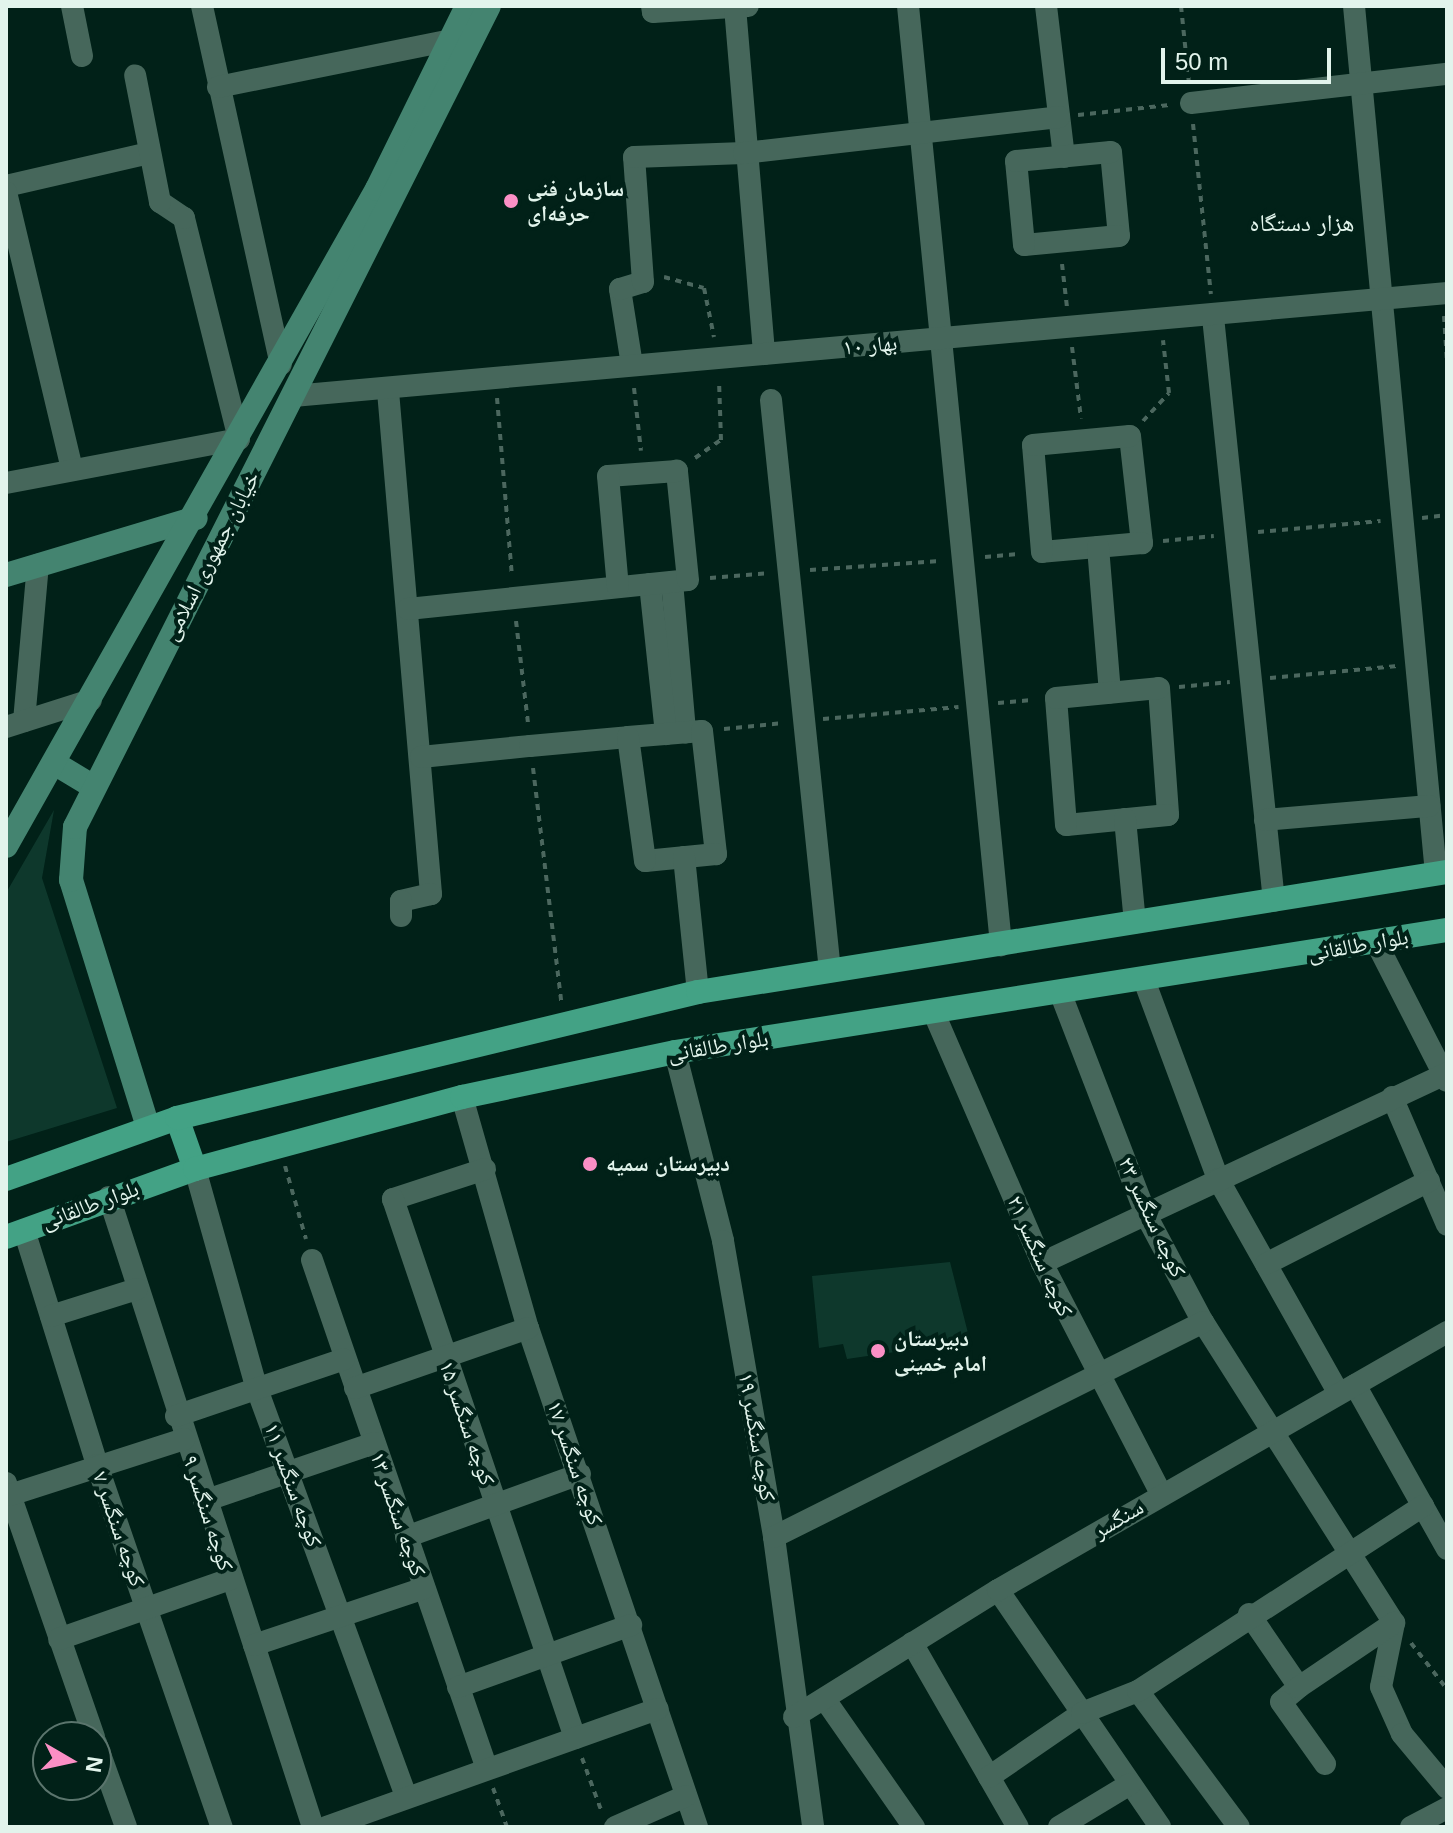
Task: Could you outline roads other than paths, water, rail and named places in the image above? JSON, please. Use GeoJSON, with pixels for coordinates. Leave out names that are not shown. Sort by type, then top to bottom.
{"type":"FeatureCollection","features":[{"type":"Feature","properties":{"kind":"main road"},"geometry":{"type":"LineString","coordinates":[[6,1179],[177,1118],[698,992],[1442,873]]}},
{"type":"Feature","properties":{"kind":"main road","name":"بلوار طالقانی"},"geometry":{"type":"LineString","coordinates":[[15,1234],[109,1197],[195,1169],[462,1097],[675,1052],[1447,930]]}},
{"type":"Feature","properties":{"kind":"main road"},"geometry":{"type":"LineString","coordinates":[[177,1118],[195,1169]]}},
{"type":"Feature","properties":{"kind":"street"},"geometry":{"type":"LineString","coordinates":[[72,6],[82,56]]}},
{"type":"Feature","properties":{"kind":"street"},"geometry":{"type":"LineString","coordinates":[[202,6],[281,364]]}},
{"type":"Feature","properties":{"kind":"street","name":"خیابان جمهوری اسلامی"},"geometry":{"type":"LineString","coordinates":[[6,846],[196,518],[281,364],[377,189],[467,6]]}},
{"type":"Feature","properties":{"kind":"street","name":"خیابان جمهوری اسلامی"},"geometry":{"type":"LineString","coordinates":[[148,1127],[71,880],[71,844],[94,787],[489,6]]}},
{"type":"Feature","properties":{"kind":"street"},"geometry":{"type":"LineString","coordinates":[[908,6],[1001,945]]}},
{"type":"Feature","properties":{"kind":"street"},"geometry":{"type":"LineString","coordinates":[[1046,6],[1064,157]]}},
{"type":"Feature","properties":{"kind":"street"},"geometry":{"type":"LineString","coordinates":[[1354,6],[1429,806],[1442,873]]}},
{"type":"Feature","properties":{"kind":"street"},"geometry":{"type":"LineString","coordinates":[[652,9],[742,7],[744,153],[764,354]]}},
{"type":"Feature","properties":{"kind":"street"},"geometry":{"type":"LineString","coordinates":[[218,87],[451,40]]}},
{"type":"Feature","properties":{"kind":"street"},"geometry":{"type":"LineString","coordinates":[[1191,103],[1447,74]]}},
{"type":"Feature","properties":{"kind":"street"},"geometry":{"type":"LineString","coordinates":[[6,483],[72,468],[239,439],[184,218],[160,202],[135,75]]}},
{"type":"Feature","properties":{"kind":"street"},"geometry":{"type":"LineString","coordinates":[[632,365],[620,289],[643,282],[634,157],[744,153],[1059,117]]}},
{"type":"Feature","properties":{"kind":"street"},"geometry":{"type":"LineString","coordinates":[[1111,152],[1119,236],[1024,245],[1016,161],[1064,157],[1111,152]]}},
{"type":"Feature","properties":{"kind":"street"},"geometry":{"type":"LineString","coordinates":[[72,468],[6,189],[149,153]]}},
{"type":"Feature","properties":{"kind":"street","name":"بهار ۱۰"},"geometry":{"type":"LineString","coordinates":[[293,396],[388,391],[632,365],[1070,331],[1445,294]]}},
{"type":"Feature","properties":{"kind":"street"},"geometry":{"type":"LineString","coordinates":[[1213,317],[1274,901]]}},
{"type":"Feature","properties":{"kind":"street"},"geometry":{"type":"LineString","coordinates":[[388,391],[431,894],[401,901],[401,916]]}},
{"type":"Feature","properties":{"kind":"street"},"geometry":{"type":"LineString","coordinates":[[771,400],[785,572],[830,971]]}},
{"type":"Feature","properties":{"kind":"street"},"geometry":{"type":"LineString","coordinates":[[1130,436],[1142,543],[1098,547],[1042,552],[1033,445],[1130,436]]}},
{"type":"Feature","properties":{"kind":"street"},"geometry":{"type":"LineString","coordinates":[[618,587],[608,476],[677,471],[668,652],[684,732],[716,854],[645,861],[628,737]]}},
{"type":"Feature","properties":{"kind":"street"},"geometry":{"type":"LineString","coordinates":[[6,575],[196,518]]}},
{"type":"Feature","properties":{"kind":"street"},"geometry":{"type":"LineString","coordinates":[[1098,547],[1110,693]]}},
{"type":"Feature","properties":{"kind":"street"},"geometry":{"type":"LineString","coordinates":[[38,565],[15,724],[91,700]]}},
{"type":"Feature","properties":{"kind":"street"},"geometry":{"type":"LineString","coordinates":[[408,609],[670,582]]}},
{"type":"Feature","properties":{"kind":"street"},"geometry":{"type":"LineString","coordinates":[[1159,688],[1168,815],[1066,825],[1056,698],[1110,693],[1159,688]]}},
{"type":"Feature","properties":{"kind":"street"},"geometry":{"type":"LineString","coordinates":[[421,757],[684,732]]}},
{"type":"Feature","properties":{"kind":"street"},"geometry":{"type":"LineString","coordinates":[[54,763],[94,787]]}},
{"type":"Feature","properties":{"kind":"street"},"geometry":{"type":"LineString","coordinates":[[1265,820],[1429,806]]}},
{"type":"Feature","properties":{"kind":"street"},"geometry":{"type":"LineString","coordinates":[[1125,819],[1135,923]]}},
{"type":"Feature","properties":{"kind":"street"},"geometry":{"type":"LineString","coordinates":[[684,857],[698,992]]}},
{"type":"Feature","properties":{"kind":"street"},"geometry":{"type":"LineString","coordinates":[[1042,1263],[1392,1097],[1446,1076],[1376,942]]}},
{"type":"Feature","properties":{"kind":"street"},"geometry":{"type":"LineString","coordinates":[[1144,980],[1218,1179],[1266,1264],[1423,1506],[1447,1549]]}},
{"type":"Feature","properties":{"kind":"street","name":"کوچه سنگسر ۲۳"},"geometry":{"type":"LineString","coordinates":[[1060,992],[1146,1215],[1203,1322],[1270,1430],[1352,1551],[1394,1623]]}},
{"type":"Feature","properties":{"kind":"street","name":"کوچه سنگسر ۲۱"},"geometry":{"type":"LineString","coordinates":[[933,1011],[1042,1263],[1097,1378],[1161,1494]]}},
{"type":"Feature","properties":{"kind":"street","name":"کوچه سنگسر ۱۹"},"geometry":{"type":"LineString","coordinates":[[675,1052],[723,1241],[774,1537],[794,1717],[813,1827]]}},
{"type":"Feature","properties":{"kind":"street","name":"کوچه سنگسر ۱۷"},"geometry":{"type":"LineString","coordinates":[[462,1097],[528,1328],[580,1474],[697,1827]]}},
{"type":"Feature","properties":{"kind":"street"},"geometry":{"type":"LineString","coordinates":[[1392,1097],[1447,1225]]}},
{"type":"Feature","properties":{"kind":"street","name":"کوچه سنگسر ۱۱"},"geometry":{"type":"LineString","coordinates":[[195,1169],[257,1389],[406,1797]]}},
{"type":"Feature","properties":{"kind":"street","name":"کوچه سنگسر ۱۵"},"geometry":{"type":"LineString","coordinates":[[485,1169],[393,1199],[575,1738]]}},
{"type":"Feature","properties":{"kind":"street"},"geometry":{"type":"LineString","coordinates":[[1266,1264],[1429,1181]]}},
{"type":"Feature","properties":{"kind":"street","name":"کوچه سنگسر ۹"},"geometry":{"type":"LineString","coordinates":[[109,1197],[176,1416],[313,1827]]}},
{"type":"Feature","properties":{"kind":"street","name":"کوچه سنگسر ۷"},"geometry":{"type":"LineString","coordinates":[[15,1234],[51,1316],[97,1465],[222,1827]]}},
{"type":"Feature","properties":{"kind":"street","name":"کوچه سنگسر ۱۳"},"geometry":{"type":"LineString","coordinates":[[312,1260],[487,1769]]}},
{"type":"Feature","properties":{"kind":"street"},"geometry":{"type":"LineString","coordinates":[[51,1316],[137,1289]]}},
{"type":"Feature","properties":{"kind":"street"},"geometry":{"type":"LineString","coordinates":[[774,1537],[1097,1378],[1203,1322]]}},
{"type":"Feature","properties":{"kind":"street"},"geometry":{"type":"LineString","coordinates":[[355,1388],[528,1328]]}},
{"type":"Feature","properties":{"kind":"street","name":"سنگسر"},"geometry":{"type":"LineString","coordinates":[[794,1717],[826,1701],[998,1590],[1270,1430],[1447,1332]]}},
{"type":"Feature","properties":{"kind":"street"},"geometry":{"type":"LineString","coordinates":[[176,1416],[344,1359]]}},
{"type":"Feature","properties":{"kind":"street"},"geometry":{"type":"LineString","coordinates":[[88,1721],[8,1489],[184,1439]]}},
{"type":"Feature","properties":{"kind":"street"},"geometry":{"type":"LineString","coordinates":[[204,1501],[374,1443]]}},
{"type":"Feature","properties":{"kind":"street"},"geometry":{"type":"LineString","coordinates":[[406,1537],[580,1474]]}},
{"type":"Feature","properties":{"kind":"street"},"geometry":{"type":"LineString","coordinates":[[989,1777],[1082,1713],[1138,1691],[1249,1614],[1423,1506]]}},
{"type":"Feature","properties":{"kind":"street"},"geometry":{"type":"LineString","coordinates":[[59,1639],[230,1579]]}},
{"type":"Feature","properties":{"kind":"street"},"geometry":{"type":"LineString","coordinates":[[254,1645],[424,1588]]}},
{"type":"Feature","properties":{"kind":"street"},"geometry":{"type":"LineString","coordinates":[[998,1590],[1160,1827]]}},
{"type":"Feature","properties":{"kind":"street"},"geometry":{"type":"LineString","coordinates":[[1249,1614],[1299,1687]]}},
{"type":"Feature","properties":{"kind":"street"},"geometry":{"type":"LineString","coordinates":[[1325,1764],[1281,1702],[1394,1623]]}},
{"type":"Feature","properties":{"kind":"street"},"geometry":{"type":"LineString","coordinates":[[1394,1623],[1381,1687],[1402,1734],[1447,1788]]}},
{"type":"Feature","properties":{"kind":"street"},"geometry":{"type":"LineString","coordinates":[[458,1687],[631,1625]]}},
{"type":"Feature","properties":{"kind":"street"},"geometry":{"type":"LineString","coordinates":[[912,1643],[1018,1827]]}},
{"type":"Feature","properties":{"kind":"street"},"geometry":{"type":"LineString","coordinates":[[1138,1691],[1236,1826]]}},
{"type":"Feature","properties":{"kind":"street"},"geometry":{"type":"LineString","coordinates":[[826,1701],[914,1827]]}},
{"type":"Feature","properties":{"kind":"street"},"geometry":{"type":"LineString","coordinates":[[326,1827],[658,1709]]}},
{"type":"Feature","properties":{"kind":"street"},"geometry":{"type":"LineString","coordinates":[[1059,1827],[1130,1784]]}},
{"type":"Feature","properties":{"kind":"street"},"geometry":{"type":"LineString","coordinates":[[112,1788],[126,1827]]}},
{"type":"Feature","properties":{"kind":"street"},"geometry":{"type":"LineString","coordinates":[[608,1820],[686,1796]]}},
{"type":"Feature","properties":{"kind":"street"},"geometry":{"type":"LineString","coordinates":[[1411,1827],[1447,1808]]}},
{"type":"Feature","properties":{"kind":"place","name":"سازمان فنی حرفه‌ای"},"geometry":{"type":"Point","coordinates":[511,201]}},
{"type":"Feature","properties":{"kind":"place","name":"دبیرستان سمیه"},"geometry":{"type":"Point","coordinates":[590,1164]}},
{"type":"Feature","properties":{"kind":"place","name":"دبیرستان امام خمینی"},"geometry":{"type":"Point","coordinates":[878,1351]}},
{"type":"Feature","properties":{"kind":"district","name":"هزار دستگاه"},"geometry":{"type":"Point","coordinates":[1302,223]}}]}
